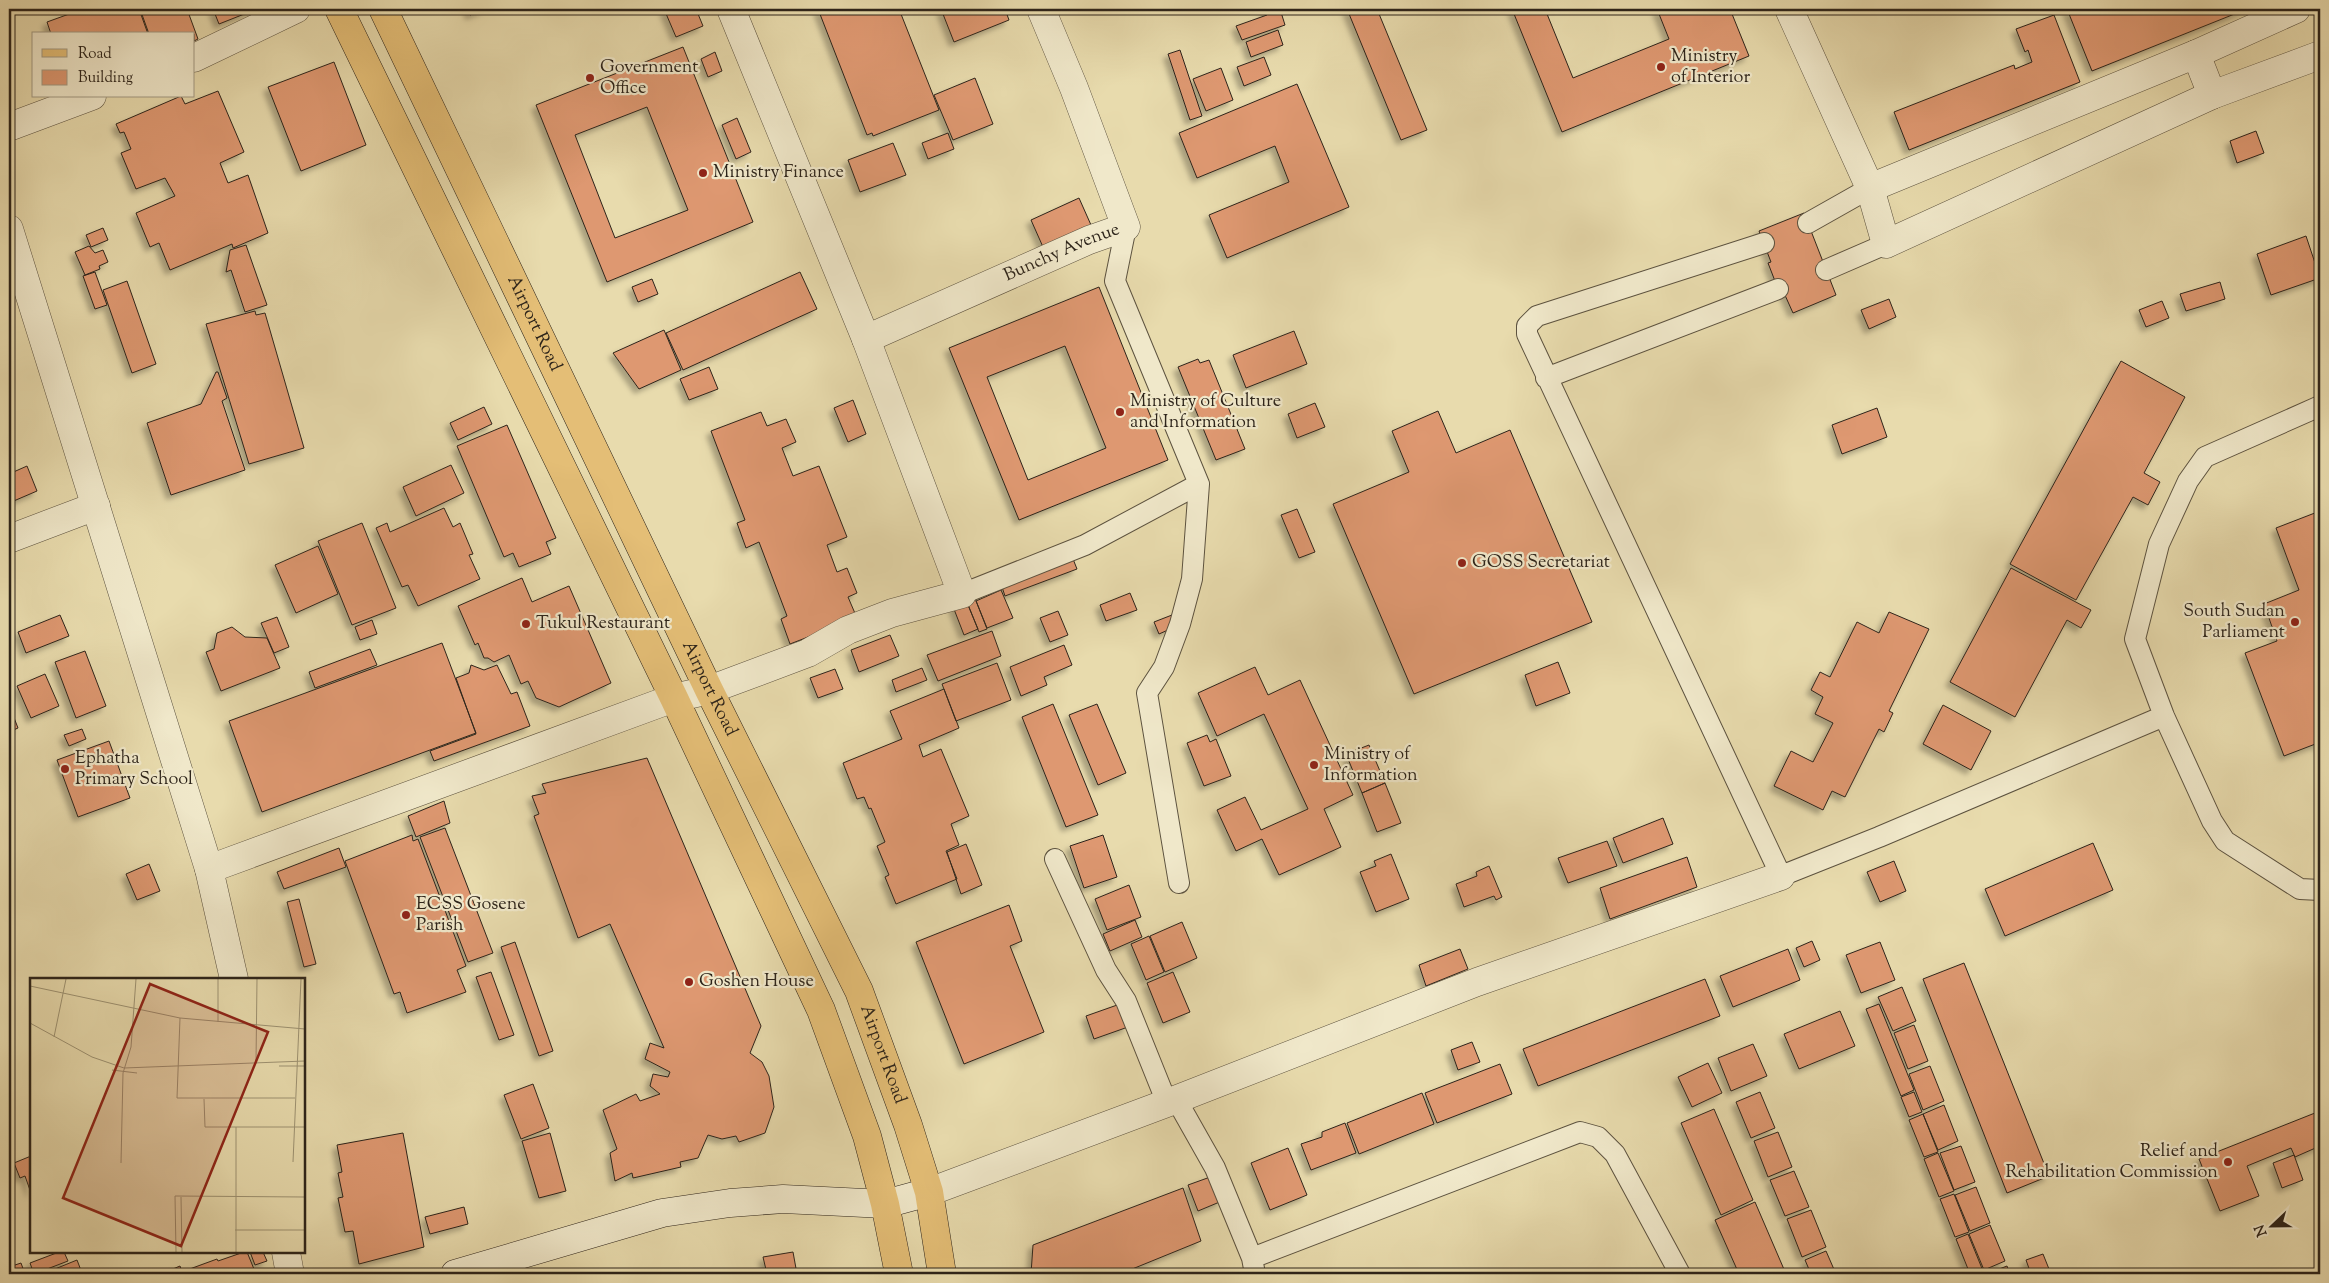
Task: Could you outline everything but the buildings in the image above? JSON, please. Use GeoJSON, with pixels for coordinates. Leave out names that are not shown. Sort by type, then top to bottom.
{"type":"FeatureCollection","features":[{"type":"Feature","properties":{"kind":"main road","name":"Airport Road"},"geometry":{"type":"LineString","coordinates":[[339,9],[674,698],[821,1010],[866,1136],[885,1204],[899,1274]]}},
{"type":"Feature","properties":{"kind":"main road","name":"Airport Road"},"geometry":{"type":"LineString","coordinates":[[383,9],[709,690],[859,991],[908,1125],[929,1192],[942,1274]]}},
{"type":"Feature","properties":{"kind":"street"},"geometry":{"type":"LineString","coordinates":[[195,58],[296,9]]}},
{"type":"Feature","properties":{"kind":"street"},"geometry":{"type":"LineString","coordinates":[[209,870],[674,698],[709,690],[808,653],[848,630],[892,613],[962,594],[866,339],[730,9]]}},
{"type":"Feature","properties":{"kind":"street","name":"Bunchy Avenue"},"geometry":{"type":"LineString","coordinates":[[866,339],[1089,240],[1126,227],[1074,88],[1041,9]]}},
{"type":"Feature","properties":{"kind":"street"},"geometry":{"type":"LineString","coordinates":[[1789,9],[1870,188],[1886,244],[2212,95],[2320,55]]}},
{"type":"Feature","properties":{"kind":"street"},"geometry":{"type":"LineString","coordinates":[[1870,188],[2196,54],[2296,9]]}},
{"type":"Feature","properties":{"kind":"street"},"geometry":{"type":"LineString","coordinates":[[2196,54],[2212,95]]}},
{"type":"Feature","properties":{"kind":"street"},"geometry":{"type":"LineString","coordinates":[[9,127],[87,98]]}},
{"type":"Feature","properties":{"kind":"street"},"geometry":{"type":"LineString","coordinates":[[9,229],[209,870],[234,978]]}},
{"type":"Feature","properties":{"kind":"street"},"geometry":{"type":"LineString","coordinates":[[9,539],[96,506]]}},
{"type":"Feature","properties":{"kind":"street"},"geometry":{"type":"LineString","coordinates":[[455,1274],[662,1213],[730,1203],[784,1199],[885,1204],[929,1192],[1172,1101],[1477,982],[1781,876]]}},
{"type":"Feature","properties":{"kind":"street"},"geometry":{"type":"LineString","coordinates":[[286,1253],[290,1274]]}},
{"type":"Feature","properties":{"kind":"lane"},"geometry":{"type":"LineString","coordinates":[[1808,223],[1870,188]]}},
{"type":"Feature","properties":{"kind":"lane"},"geometry":{"type":"LineString","coordinates":[[1126,227],[1115,281],[1199,484],[1192,579],[1180,624],[1164,667],[1147,692],[1179,883]]}},
{"type":"Feature","properties":{"kind":"lane"},"geometry":{"type":"LineString","coordinates":[[1764,243],[1537,316],[1527,326],[1527,334],[1781,876],[1880,837],[2164,716]]}},
{"type":"Feature","properties":{"kind":"lane"},"geometry":{"type":"LineString","coordinates":[[1826,270],[1886,244]]}},
{"type":"Feature","properties":{"kind":"lane"},"geometry":{"type":"LineString","coordinates":[[1546,378],[1778,289]]}},
{"type":"Feature","properties":{"kind":"lane"},"geometry":{"type":"LineString","coordinates":[[2320,406],[2205,457],[2188,481],[2160,544],[2135,639],[2164,716],[2212,821],[2225,841],[2300,889],[2320,890]]}},
{"type":"Feature","properties":{"kind":"lane"},"geometry":{"type":"LineString","coordinates":[[962,594],[1085,545],[1199,484]]}},
{"type":"Feature","properties":{"kind":"lane"},"geometry":{"type":"LineString","coordinates":[[1055,859],[1106,970],[1126,1001],[1172,1101],[1215,1168],[1254,1266],[1580,1132],[1598,1137],[1615,1154],[1680,1274]]}},
{"type":"Feature","properties":{"kind":"place","name":"Ministry of Interior"},"geometry":{"type":"Point","coordinates":[1661,67]}},
{"type":"Feature","properties":{"kind":"place","name":"Government Office"},"geometry":{"type":"Point","coordinates":[590,78]}},
{"type":"Feature","properties":{"kind":"place","name":"Ministry Finance"},"geometry":{"type":"Point","coordinates":[703,173]}},
{"type":"Feature","properties":{"kind":"place","name":"Ministry of Culture and Information"},"geometry":{"type":"Point","coordinates":[1120,412]}},
{"type":"Feature","properties":{"kind":"place","name":"GOSS Secretariat"},"geometry":{"type":"Point","coordinates":[1462,563]}},
{"type":"Feature","properties":{"kind":"place","name":"South Sudan Parliament"},"geometry":{"type":"Point","coordinates":[2295,622]}},
{"type":"Feature","properties":{"kind":"place","name":"Tukul Restaurant"},"geometry":{"type":"Point","coordinates":[526,624]}},
{"type":"Feature","properties":{"kind":"place","name":"Ministry of Information"},"geometry":{"type":"Point","coordinates":[1314,765]}},
{"type":"Feature","properties":{"kind":"place","name":"Ephatha Primary School"},"geometry":{"type":"Point","coordinates":[65,769]}},
{"type":"Feature","properties":{"kind":"place","name":"ECSS Gosene Parish"},"geometry":{"type":"Point","coordinates":[406,915]}},
{"type":"Feature","properties":{"kind":"place","name":"Goshen House"},"geometry":{"type":"Point","coordinates":[689,982]}},
{"type":"Feature","properties":{"kind":"place","name":"Relief and Rehabilitation Commission"},"geometry":{"type":"Point","coordinates":[2228,1162]}}]}
